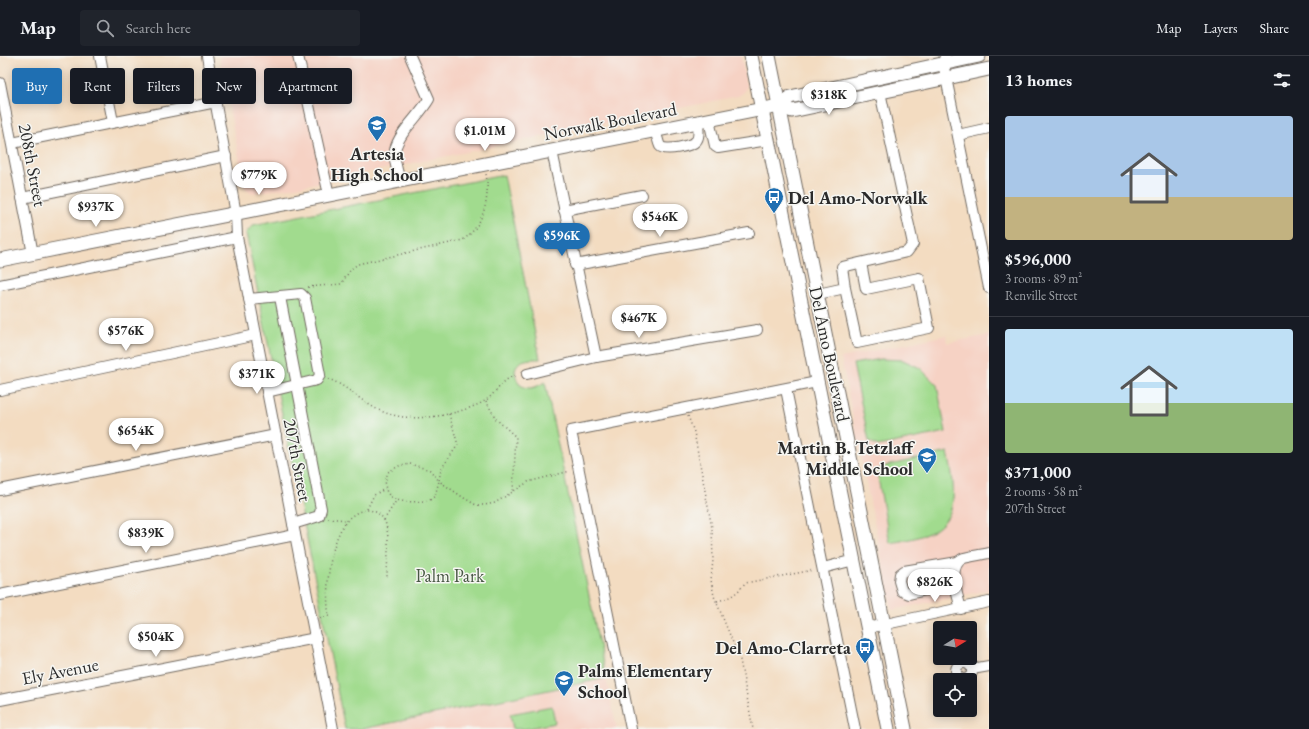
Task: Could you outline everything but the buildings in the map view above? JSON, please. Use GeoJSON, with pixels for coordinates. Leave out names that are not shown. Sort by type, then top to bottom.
{"type":"FeatureCollection","features":[{"type":"Feature","properties":{"kind":"main road","name":"Del Amo Boulevard"},"geometry":{"type":"LineString","coordinates":[[751,56],[888,729]]}},
{"type":"Feature","properties":{"kind":"main road","name":"Del Amo Boulevard"},"geometry":{"type":"LineString","coordinates":[[769,56],[905,729]]}},
{"type":"Feature","properties":{"kind":"main road","name":"Norwalk Boulevard"},"geometry":{"type":"LineString","coordinates":[[0,260],[762,110],[779,106],[790,97],[942,58],[979,56]]}},
{"type":"Feature","properties":{"kind":"main road","name":"Norwalk Boulevard"},"geometry":{"type":"LineString","coordinates":[[779,106],[792,111],[989,69]]}},
{"type":"Feature","properties":{"kind":"main road"},"geometry":{"type":"LineString","coordinates":[[817,382],[835,378]]}},
{"type":"Feature","properties":{"kind":"street"},"geometry":{"type":"LineString","coordinates":[[100,56],[113,122]]}},
{"type":"Feature","properties":{"kind":"street","name":"207th Street"},"geometry":{"type":"LineString","coordinates":[[207,56],[209,68]]}},
{"type":"Feature","properties":{"kind":"street"},"geometry":{"type":"LineString","coordinates":[[298,56],[329,195]]}},
{"type":"Feature","properties":{"kind":"street"},"geometry":{"type":"LineString","coordinates":[[400,181],[395,151],[409,125],[422,112],[429,99],[410,56]]}},
{"type":"Feature","properties":{"kind":"street"},"geometry":{"type":"LineString","coordinates":[[942,58],[989,288]]}},
{"type":"Feature","properties":{"kind":"street","name":"208th Street"},"geometry":{"type":"LineString","coordinates":[[0,83],[33,254]]}},
{"type":"Feature","properties":{"kind":"street"},"geometry":{"type":"LineString","coordinates":[[861,263],[866,289],[919,278],[929,328],[857,343],[842,267],[907,252],[913,244],[880,92]]}},
{"type":"Feature","properties":{"kind":"street"},"geometry":{"type":"LineString","coordinates":[[12,143],[206,104]]}},
{"type":"Feature","properties":{"kind":"street","name":"207th Street"},"geometry":{"type":"LineString","coordinates":[[216,104],[236,214],[237,237],[333,729]]}},
{"type":"Feature","properties":{"kind":"street"},"geometry":{"type":"LineString","coordinates":[[655,131],[660,145],[664,148],[690,145],[696,142],[704,121]]}},
{"type":"Feature","properties":{"kind":"street"},"geometry":{"type":"LineString","coordinates":[[704,121],[715,146],[718,148],[768,140]]}},
{"type":"Feature","properties":{"kind":"street"},"geometry":{"type":"LineString","coordinates":[[958,135],[989,128]]}},
{"type":"Feature","properties":{"kind":"street"},"geometry":{"type":"LineString","coordinates":[[552,151],[575,265],[596,357]]}},
{"type":"Feature","properties":{"kind":"street"},"geometry":{"type":"LineString","coordinates":[[22,198],[226,156]]}},
{"type":"Feature","properties":{"kind":"street"},"geometry":{"type":"LineString","coordinates":[[564,210],[642,195]]}},
{"type":"Feature","properties":{"kind":"street"},"geometry":{"type":"LineString","coordinates":[[575,265],[749,233]]}},
{"type":"Feature","properties":{"kind":"street"},"geometry":{"type":"LineString","coordinates":[[0,284],[237,237]]}},
{"type":"Feature","properties":{"kind":"street"},"geometry":{"type":"LineString","coordinates":[[818,294],[846,288]]}},
{"type":"Feature","properties":{"kind":"street"},"geometry":{"type":"LineString","coordinates":[[249,299],[301,294],[305,298],[320,375],[317,380],[267,392]]}},
{"type":"Feature","properties":{"kind":"street"},"geometry":{"type":"LineString","coordinates":[[280,297],[321,509],[319,516],[293,524]]}},
{"type":"Feature","properties":{"kind":"street"},"geometry":{"type":"LineString","coordinates":[[527,374],[596,357],[756,330]]}},
{"type":"Feature","properties":{"kind":"street"},"geometry":{"type":"LineString","coordinates":[[0,390],[256,336]]}},
{"type":"Feature","properties":{"kind":"street"},"geometry":{"type":"LineString","coordinates":[[631,729],[571,431],[817,382]]}},
{"type":"Feature","properties":{"kind":"street"},"geometry":{"type":"LineString","coordinates":[[786,389],[855,729]]}},
{"type":"Feature","properties":{"kind":"street"},"geometry":{"type":"LineString","coordinates":[[0,490],[276,435]]}},
{"type":"Feature","properties":{"kind":"street"},"geometry":{"type":"LineString","coordinates":[[0,595],[295,535]]}},
{"type":"Feature","properties":{"kind":"street"},"geometry":{"type":"LineString","coordinates":[[956,583],[909,594],[902,591],[899,581],[900,574],[904,571],[958,562],[963,559],[989,554]]}},
{"type":"Feature","properties":{"kind":"street"},"geometry":{"type":"LineString","coordinates":[[823,568],[854,560]]}},
{"type":"Feature","properties":{"kind":"street"},"geometry":{"type":"LineString","coordinates":[[958,562],[954,571],[961,609]]}},
{"type":"Feature","properties":{"kind":"street"},"geometry":{"type":"LineString","coordinates":[[867,628],[989,602]]}},
{"type":"Feature","properties":{"kind":"street","name":"Ely Avenue"},"geometry":{"type":"LineString","coordinates":[[0,700],[316,638]]}},
{"type":"Feature","properties":{"kind":"street"},"geometry":{"type":"LineString","coordinates":[[972,670],[989,666]]}},
{"type":"Feature","properties":{"kind":"path"},"geometry":{"type":"LineString","coordinates":[[301,294],[302,288],[341,284],[351,269],[358,264],[463,240],[474,230],[486,205],[488,193],[484,165]]}},
{"type":"Feature","properties":{"kind":"path"},"geometry":{"type":"LineString","coordinates":[[320,375],[342,385],[381,411],[414,417],[449,414],[486,401],[507,378],[527,374]]}},
{"type":"Feature","properties":{"kind":"path"},"geometry":{"type":"LineString","coordinates":[[486,401],[496,419],[516,437],[513,491]]}},
{"type":"Feature","properties":{"kind":"path"},"geometry":{"type":"LineString","coordinates":[[685,409],[694,432],[712,528],[713,560],[711,580],[716,601],[740,660],[753,729]]}},
{"type":"Feature","properties":{"kind":"path"},"geometry":{"type":"LineString","coordinates":[[449,414],[458,445],[441,469],[439,481],[436,496],[430,500],[396,501],[389,496],[385,489],[385,480],[388,472],[399,466],[410,464],[421,466],[436,475],[439,481],[476,505],[484,506],[495,503],[528,482],[579,469]]}},
{"type":"Feature","properties":{"kind":"path"},"geometry":{"type":"LineString","coordinates":[[367,510],[374,495],[385,489]]}},
{"type":"Feature","properties":{"kind":"path"},"geometry":{"type":"LineString","coordinates":[[384,520],[396,501]]}},
{"type":"Feature","properties":{"kind":"path"},"geometry":{"type":"LineString","coordinates":[[312,620],[329,616],[327,602],[329,566],[334,549],[346,520],[355,513],[372,510],[384,520],[387,535],[387,577]]}},
{"type":"Feature","properties":{"kind":"path"},"geometry":{"type":"LineString","coordinates":[[319,516],[346,520]]}},
{"type":"Feature","properties":{"kind":"path"},"geometry":{"type":"LineString","coordinates":[[716,601],[730,598],[745,584],[823,568]]}},
{"type":"Feature","properties":{"kind":"shaded area","name":"Artesia High School"},"geometry":{"type":"Polygon","coordinates":[[[219,56],[741,56],[747,86],[743,93],[738,96],[297,187],[252,193],[245,188],[228,104],[256,104],[256,68],[221,68],[219,56]]]}},
{"type":"Feature","properties":{"kind":"shaded area","name":"Martin B. Tetzlaff Middle School"},"geometry":{"type":"Polygon","coordinates":[[[946,335],[947,343],[989,335],[989,590],[892,610],[841,358],[946,335]]]}},
{"type":"Feature","properties":{"kind":"shaded area","name":"Palms Elementary School"},"geometry":{"type":"Polygon","coordinates":[[[606,678],[617,729],[362,729],[606,678]]]}},
{"type":"Feature","properties":{"kind":"green space","name":"Palm Park"},"geometry":{"type":"Polygon","coordinates":[[[504,175],[540,359],[533,359],[519,363],[515,371],[516,377],[519,384],[529,388],[545,382],[606,678],[362,729],[345,729],[246,233],[253,225],[504,175]]]}},
{"type":"Feature","properties":{"kind":"green space"},"geometry":{"type":"Polygon","coordinates":[[[881,359],[903,360],[920,368],[937,385],[946,432],[878,446],[869,441],[853,364],[881,359]]]}},
{"type":"Feature","properties":{"kind":"green space"},"geometry":{"type":"Polygon","coordinates":[[[948,452],[952,476],[953,500],[945,521],[936,529],[924,535],[890,543],[877,472],[881,467],[948,452]]]}},
{"type":"Feature","properties":{"kind":"green space"},"geometry":{"type":"Polygon","coordinates":[[[552,706],[555,723],[524,729],[513,729],[510,714],[552,706]]]}},
{"type":"Feature","properties":{"kind":"place","name":"Artesia High School"},"geometry":{"type":"Point","coordinates":[377,142]}},
{"type":"Feature","properties":{"kind":"place","name":"Del Amo-Norwalk"},"geometry":{"type":"Point","coordinates":[774,214]}},
{"type":"Feature","properties":{"kind":"place","name":"Martin B. Tetzlaff Middle School"},"geometry":{"type":"Point","coordinates":[927,474]}},
{"type":"Feature","properties":{"kind":"place","name":"Del Amo-Clarreta"},"geometry":{"type":"Point","coordinates":[865,664]}},
{"type":"Feature","properties":{"kind":"place","name":"Palms Elementary School"},"geometry":{"type":"Point","coordinates":[564,697]}}]}
